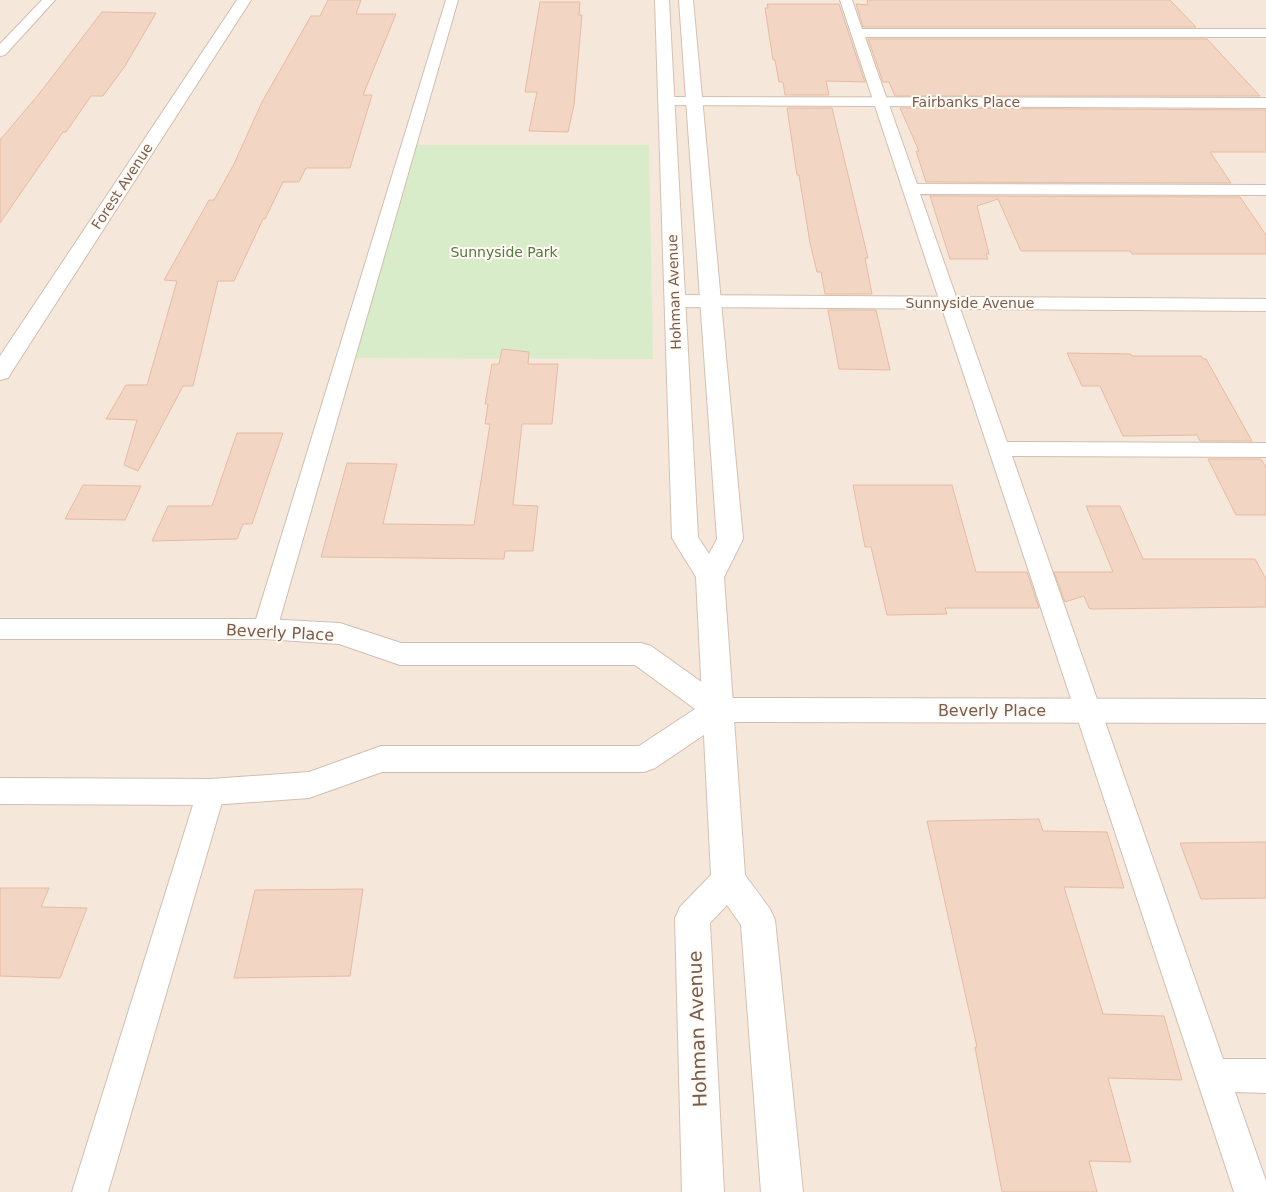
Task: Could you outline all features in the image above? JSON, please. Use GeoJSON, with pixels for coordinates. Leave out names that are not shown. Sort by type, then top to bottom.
{"type":"FeatureCollection","features":[{"type":"Feature","properties":{"kind":"street","name":"Forest Avenue"},"geometry":{"type":"LineString","coordinates":[[0,373],[244,0]]}},
{"type":"Feature","properties":{"kind":"street","name":"Hohman Avenue"},"geometry":{"type":"LineString","coordinates":[[662,0],[685,538],[710,577],[728,880],[692,918],[703,1192]]}},
{"type":"Feature","properties":{"kind":"street"},"geometry":{"type":"LineString","coordinates":[[686,0],[730,539],[710,577]]}},
{"type":"Feature","properties":{"kind":"street","name":"Fairbanks Place"},"geometry":{"type":"LineString","coordinates":[[666,102],[1266,103]]}},
{"type":"Feature","properties":{"kind":"street","name":"Sunnyside Avenue"},"geometry":{"type":"LineString","coordinates":[[675,301],[1266,305]]}},
{"type":"Feature","properties":{"kind":"street","name":"Beverly Place"},"geometry":{"type":"LineString","coordinates":[[0,629],[266,629],[340,634],[400,654],[641,654],[718,710],[1266,711]]}},
{"type":"Feature","properties":{"kind":"street"},"geometry":{"type":"LineString","coordinates":[[0,791],[210,792],[309,784],[381,759],[644,759],[718,710]]}},
{"type":"Feature","properties":{"kind":"street"},"geometry":{"type":"LineString","coordinates":[[728,880],[758,920],[782,1192]]}},
{"type":"Feature","properties":{"kind":"lane"},"geometry":{"type":"LineString","coordinates":[[0,52],[50,0]]}},
{"type":"Feature","properties":{"kind":"lane"},"geometry":{"type":"LineString","coordinates":[[266,629],[452,0]]}},
{"type":"Feature","properties":{"kind":"lane"},"geometry":{"type":"LineString","coordinates":[[846,0],[1252,1192]]}},
{"type":"Feature","properties":{"kind":"lane"},"geometry":{"type":"LineString","coordinates":[[858,33],[1266,33]]}},
{"type":"Feature","properties":{"kind":"lane"},"geometry":{"type":"LineString","coordinates":[[911,189],[1266,190]]}},
{"type":"Feature","properties":{"kind":"lane"},"geometry":{"type":"LineString","coordinates":[[999,449],[1266,450]]}},
{"type":"Feature","properties":{"kind":"lane"},"geometry":{"type":"LineString","coordinates":[[90,1192],[210,792]]}},
{"type":"Feature","properties":{"kind":"lane"},"geometry":{"type":"LineString","coordinates":[[1212,1075],[1266,1076]]}},
{"type":"Feature","properties":{"kind":"shaded area"},"geometry":{"type":"Polygon","coordinates":[[[0,0],[1266,0],[1266,1192],[0,1192],[0,0]]]}},
{"type":"Feature","properties":{"kind":"green space","name":"Sunnyside Park"},"geometry":{"type":"Polygon","coordinates":[[[416,145],[649,145],[653,359],[355,358],[416,145]]]}},
{"type":"Feature","properties":{"kind":"building"},"geometry":{"type":"Polygon","coordinates":[[[328,0],[361,0],[356,14],[396,14],[363,95],[372,95],[350,168],[306,168],[299,182],[283,182],[265,219],[263,219],[234,281],[218,281],[193,386],[183,386],[138,471],[124,465],[137,420],[106,419],[126,385],[147,385],[177,281],[164,280],[209,200],[214,200],[234,164],[262,102],[311,16],[320,16],[328,0]]]}},
{"type":"Feature","properties":{"kind":"building"},"geometry":{"type":"Polygon","coordinates":[[[867,0],[1170,0],[1196,27],[863,27],[856,4],[868,5],[867,0]]]}},
{"type":"Feature","properties":{"kind":"building"},"geometry":{"type":"Polygon","coordinates":[[[540,2],[580,2],[579,15],[582,15],[574,105],[568,132],[529,131],[537,92],[525,92],[540,2]]]}},
{"type":"Feature","properties":{"kind":"building"},"geometry":{"type":"Polygon","coordinates":[[[767,4],[839,4],[865,82],[826,81],[829,95],[785,95],[783,82],[779,82],[775,60],[773,60],[765,8],[768,8],[767,4]]]}},
{"type":"Feature","properties":{"kind":"building"},"geometry":{"type":"Polygon","coordinates":[[[102,12],[156,13],[125,66],[103,96],[91,96],[66,132],[63,132],[0,223],[0,140],[39,94],[102,12]]]}},
{"type":"Feature","properties":{"kind":"building"},"geometry":{"type":"Polygon","coordinates":[[[868,39],[1207,39],[1260,96],[895,96],[889,82],[883,82],[868,39]]]}},
{"type":"Feature","properties":{"kind":"building"},"geometry":{"type":"Polygon","coordinates":[[[787,108],[832,108],[868,258],[865,258],[872,294],[825,294],[821,272],[817,272],[810,243],[787,108]]]}},
{"type":"Feature","properties":{"kind":"building"},"geometry":{"type":"Polygon","coordinates":[[[900,108],[1266,110],[1266,152],[1210,152],[1231,183],[926,182],[916,151],[919,151],[900,108]]]}},
{"type":"Feature","properties":{"kind":"building"},"geometry":{"type":"Polygon","coordinates":[[[930,196],[1240,197],[1266,235],[1266,254],[1132,254],[1130,251],[1021,251],[998,199],[977,206],[989,254],[986,254],[988,259],[950,259],[930,196]]]}},
{"type":"Feature","properties":{"kind":"building"},"geometry":{"type":"Polygon","coordinates":[[[828,310],[876,310],[890,370],[839,369],[828,310]]]}},
{"type":"Feature","properties":{"kind":"building"},"geometry":{"type":"Polygon","coordinates":[[[502,349],[529,352],[528,364],[558,364],[552,424],[522,424],[513,505],[538,506],[533,551],[505,551],[504,559],[321,557],[347,463],[397,464],[383,524],[474,525],[490,424],[485,424],[488,404],[485,404],[492,364],[499,364],[502,349]]]}},
{"type":"Feature","properties":{"kind":"building"},"geometry":{"type":"Polygon","coordinates":[[[1067,353],[1131,354],[1132,356],[1201,356],[1203,359],[1206,359],[1252,441],[1200,441],[1197,435],[1123,436],[1100,386],[1082,386],[1067,353]]]}},
{"type":"Feature","properties":{"kind":"building"},"geometry":{"type":"Polygon","coordinates":[[[237,433],[283,433],[252,524],[243,524],[237,539],[152,541],[168,506],[212,506],[237,433]]]}},
{"type":"Feature","properties":{"kind":"building"},"geometry":{"type":"Polygon","coordinates":[[[1208,459],[1261,459],[1266,467],[1266,515],[1236,515],[1208,459]]]}},
{"type":"Feature","properties":{"kind":"building"},"geometry":{"type":"Polygon","coordinates":[[[83,485],[141,486],[125,520],[65,519],[83,485]]]}},
{"type":"Feature","properties":{"kind":"building"},"geometry":{"type":"Polygon","coordinates":[[[853,485],[952,485],[976,572],[1027,572],[1039,608],[945,608],[947,614],[887,615],[871,547],[865,547],[853,485]]]}},
{"type":"Feature","properties":{"kind":"building"},"geometry":{"type":"Polygon","coordinates":[[[1086,506],[1120,506],[1143,559],[1255,559],[1266,579],[1266,607],[1092,609],[1089,608],[1084,596],[1065,602],[1054,572],[1113,572],[1086,506]]]}},
{"type":"Feature","properties":{"kind":"building"},"geometry":{"type":"Polygon","coordinates":[[[1039,819],[1043,831],[1107,832],[1124,888],[1064,887],[1103,1014],[1164,1016],[1182,1080],[1108,1078],[1131,1162],[1089,1161],[1097,1192],[1002,1192],[975,1047],[977,1047],[927,821],[1039,819]]]}},
{"type":"Feature","properties":{"kind":"building"},"geometry":{"type":"Polygon","coordinates":[[[1266,842],[1266,898],[1201,899],[1180,843],[1266,842]]]}},
{"type":"Feature","properties":{"kind":"building"},"geometry":{"type":"Polygon","coordinates":[[[0,888],[49,888],[41,907],[87,908],[60,978],[0,976],[0,888]]]}},
{"type":"Feature","properties":{"kind":"building"},"geometry":{"type":"Polygon","coordinates":[[[363,889],[350,976],[234,978],[255,890],[363,889]]]}}]}
